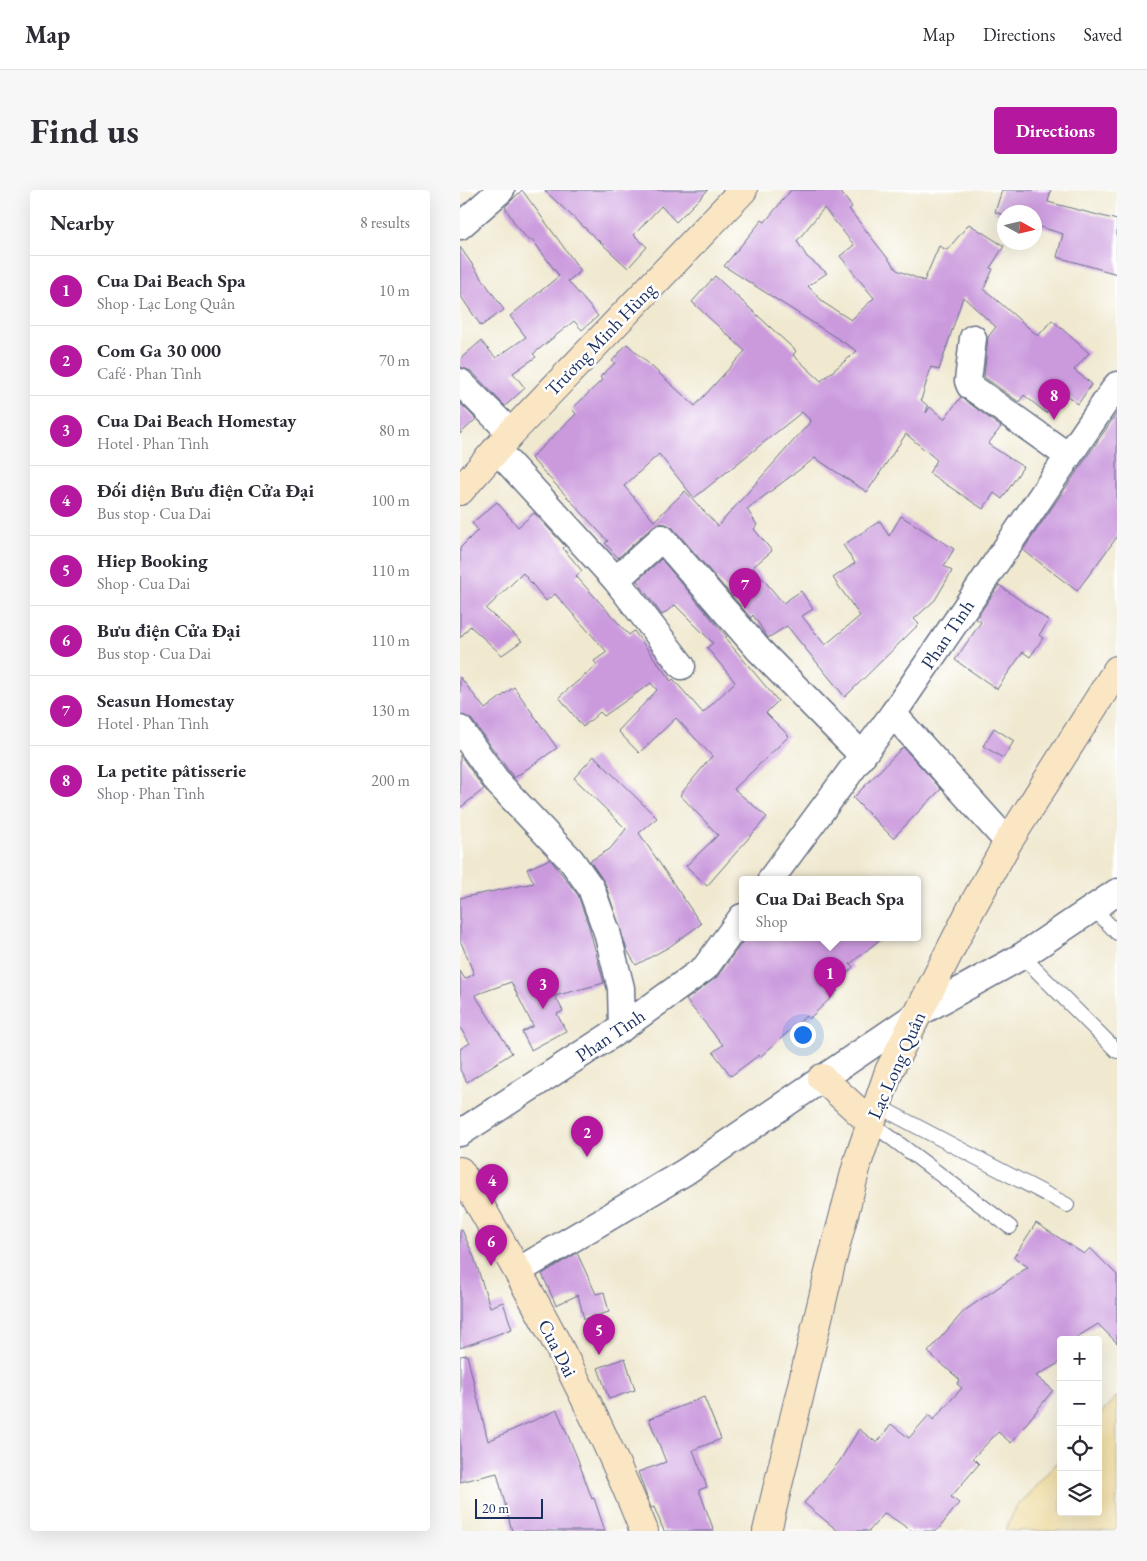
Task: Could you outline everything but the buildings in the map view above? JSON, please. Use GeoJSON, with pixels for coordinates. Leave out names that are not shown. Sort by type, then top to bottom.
{"type":"FeatureCollection","features":[{"type":"Feature","properties":{"kind":"main road","name":"Trương Minh Hùng"},"geometry":{"type":"LineString","coordinates":[[460,491],[504,441],[743,190]]}},
{"type":"Feature","properties":{"kind":"main road","name":"Lạc Long Quân"},"geometry":{"type":"LineString","coordinates":[[767,1531],[831,1264],[873,1113],[889,1071],[971,909],[1008,842],[1117,670]]}},
{"type":"Feature","properties":{"kind":"main road"},"geometry":{"type":"LineString","coordinates":[[822,1078],[873,1113]]}},
{"type":"Feature","properties":{"kind":"main road","name":"Cua Dai"},"geometry":{"type":"LineString","coordinates":[[460,1171],[518,1271],[594,1420],[644,1531]]}},
{"type":"Feature","properties":{"kind":"street"},"geometry":{"type":"LineString","coordinates":[[460,226],[501,190]]}},
{"type":"Feature","properties":{"kind":"street"},"geometry":{"type":"LineString","coordinates":[[973,338],[968,381],[970,386],[1068,456]]}},
{"type":"Feature","properties":{"kind":"street"},"geometry":{"type":"LineString","coordinates":[[460,382],[504,441],[616,580],[682,666]]}},
{"type":"Feature","properties":{"kind":"street","name":"Phan Tình"},"geometry":{"type":"LineString","coordinates":[[773,876],[893,714],[1117,385]]}},
{"type":"Feature","properties":{"kind":"street"},"geometry":{"type":"LineString","coordinates":[[616,580],[662,538],[759,650],[862,755]]}},
{"type":"Feature","properties":{"kind":"street"},"geometry":{"type":"LineString","coordinates":[[893,714],[1008,842]]}},
{"type":"Feature","properties":{"kind":"street"},"geometry":{"type":"LineString","coordinates":[[460,729],[499,784],[571,860],[590,888],[607,932],[621,988],[622,1028]]}},
{"type":"Feature","properties":{"kind":"street"},"geometry":{"type":"LineString","coordinates":[[518,1271],[684,1172],[919,1012],[1022,956],[1117,892]]}},
{"type":"Feature","properties":{"kind":"street","name":"Phan Tình"},"geometry":{"type":"LineString","coordinates":[[460,1134],[622,1028],[705,968],[739,921]]}},
{"type":"Feature","properties":{"kind":"lane"},"geometry":{"type":"LineString","coordinates":[[1094,909],[1117,934]]}},
{"type":"Feature","properties":{"kind":"lane"},"geometry":{"type":"LineString","coordinates":[[1022,956],[1117,1051]]}},
{"type":"Feature","properties":{"kind":"lane"},"geometry":{"type":"LineString","coordinates":[[873,1113],[1067,1205]]}},
{"type":"Feature","properties":{"kind":"lane"},"geometry":{"type":"LineString","coordinates":[[873,1113],[1010,1227]]}},
{"type":"Feature","properties":{"kind":"sand"},"geometry":{"type":"Polygon","coordinates":[[[1117,1396],[1117,1531],[1005,1531],[1015,1509],[1057,1462],[1057,1516],[1102,1516],[1102,1413],[1117,1396]]]}},
{"type":"Feature","properties":{"kind":"place","name":"La petite pâtisserie"},"geometry":{"type":"Point","coordinates":[1054,420]}},
{"type":"Feature","properties":{"kind":"place","name":"Seasun Homestay"},"geometry":{"type":"Point","coordinates":[745,609]}},
{"type":"Feature","properties":{"kind":"place","name":"Cua Dai Beach Spa"},"geometry":{"type":"Point","coordinates":[830,998]}},
{"type":"Feature","properties":{"kind":"place","name":"Cua Dai Beach Homestay"},"geometry":{"type":"Point","coordinates":[543,1009]}},
{"type":"Feature","properties":{"kind":"place","name":"Com Ga 30 000"},"geometry":{"type":"Point","coordinates":[587,1157]}},
{"type":"Feature","properties":{"kind":"place","name":"Đối diện Bưu điện Cửa Đại"},"geometry":{"type":"Point","coordinates":[492,1205]}},
{"type":"Feature","properties":{"kind":"place","name":"Bưu điện Cửa Đại"},"geometry":{"type":"Point","coordinates":[491,1266]}},
{"type":"Feature","properties":{"kind":"place","name":"Hiep Booking"},"geometry":{"type":"Point","coordinates":[599,1355]}}]}
